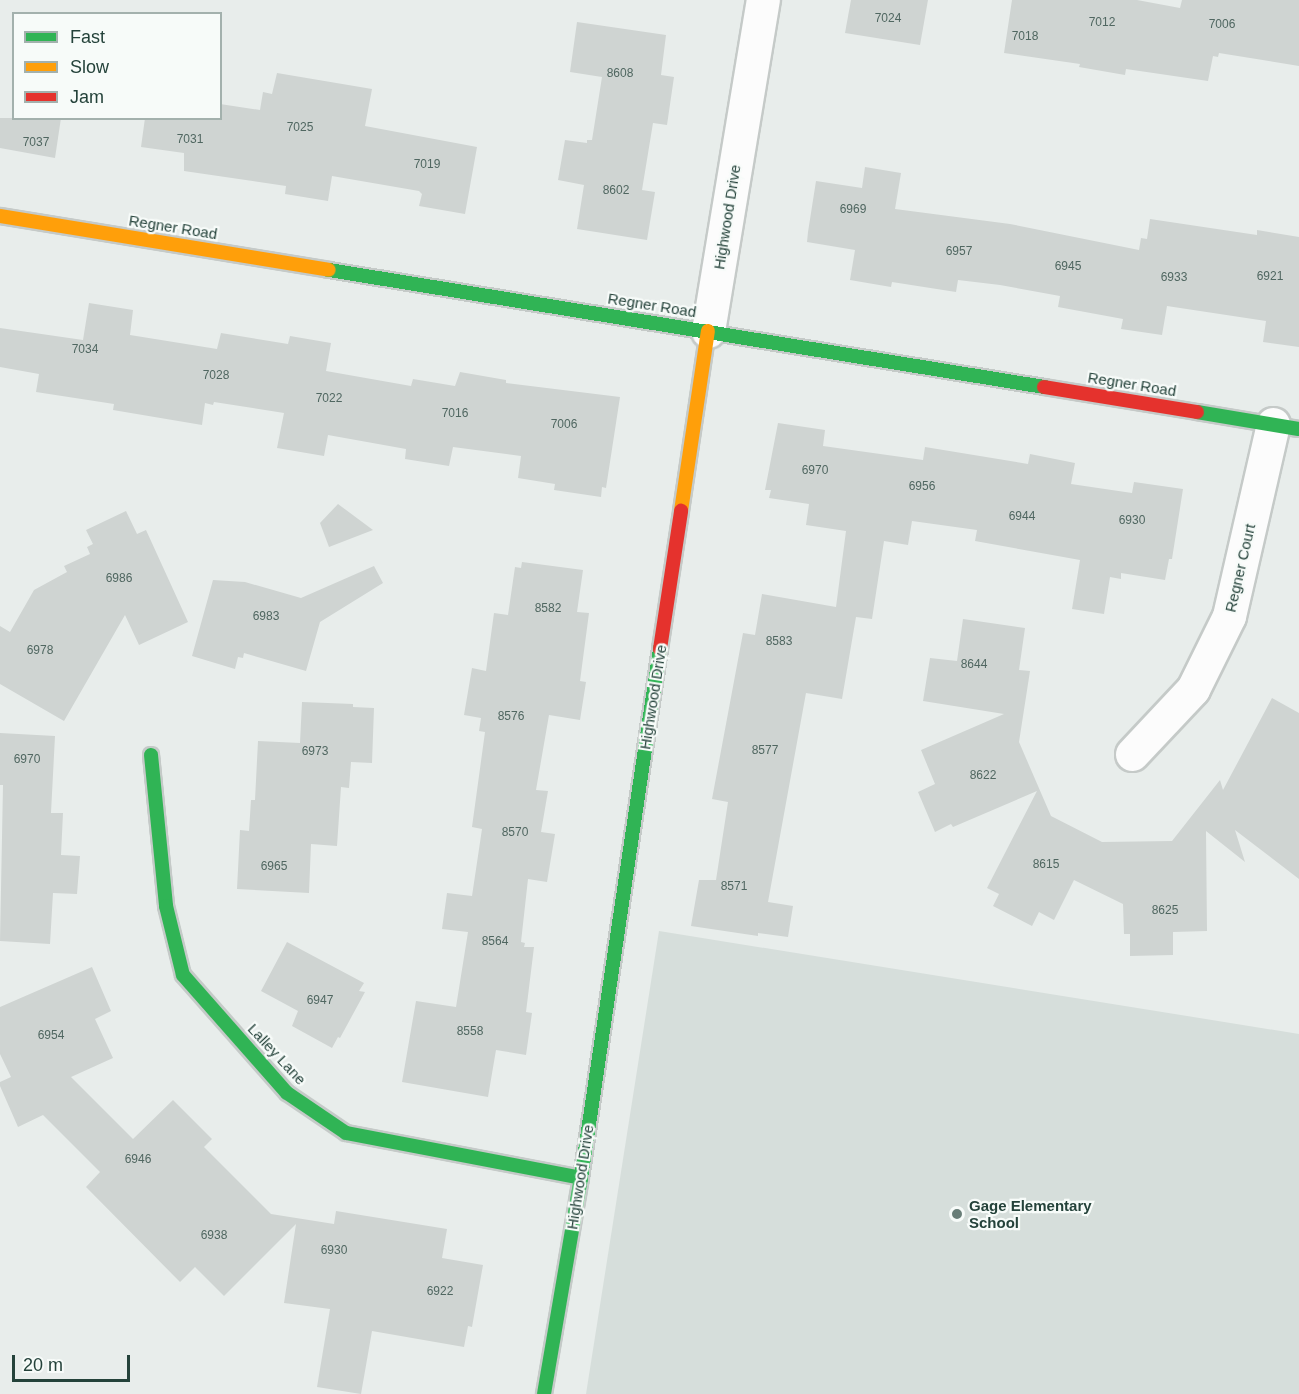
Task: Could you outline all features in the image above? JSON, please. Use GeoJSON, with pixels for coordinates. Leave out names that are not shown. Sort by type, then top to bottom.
{"type":"FeatureCollection","features":[{"type":"Feature","properties":{"kind":"street","name":"Highwood Drive"},"geometry":{"type":"LineString","coordinates":[[544,1394],[581,1178],[708,331],[763,0]]}},
{"type":"Feature","properties":{"kind":"street","name":"Regner Road"},"geometry":{"type":"LineString","coordinates":[[0,216],[1286,427]]}},
{"type":"Feature","properties":{"kind":"street","name":"Regner Court"},"geometry":{"type":"LineString","coordinates":[[1132,754],[1193,689],[1229,615],[1286,427]]}},
{"type":"Feature","properties":{"kind":"street","name":"Lalley Lane"},"geometry":{"type":"LineString","coordinates":[[151,755],[166,906],[183,975],[287,1093],[346,1133],[581,1178]]}},
{"type":"Feature","properties":{"kind":"shaded area","name":"Gage Elementary School"},"geometry":{"type":"Polygon","coordinates":[[[659,931],[1299,1034],[1299,1394],[586,1394],[659,931]]]}},
{"type":"Feature","properties":{"kind":"building"},"geometry":{"type":"Polygon","coordinates":[[[851,0],[928,0],[920,45],[845,33],[851,0]]]}},
{"type":"Feature","properties":{"kind":"building"},"geometry":{"type":"Polygon","coordinates":[[[1012,0],[1137,0],[1180,8],[1182,0],[1299,0],[1299,66],[1219,53],[1218,57],[1213,56],[1208,81],[1126,69],[1125,75],[1079,67],[1080,64],[1004,53],[1012,0]]]}},
{"type":"Feature","properties":{"kind":"building"},"geometry":{"type":"Polygon","coordinates":[[[577,22],[666,35],[661,75],[674,77],[667,125],[653,123],[642,190],[655,192],[647,240],[577,229],[584,185],[558,180],[565,140],[587,143],[587,140],[592,140],[602,77],[570,72],[577,22]]]}},
{"type":"Feature","properties":{"kind":"building"},"geometry":{"type":"Polygon","coordinates":[[[277,73],[372,89],[365,126],[477,147],[465,214],[419,206],[422,194],[419,191],[332,176],[328,201],[285,194],[286,186],[184,171],[184,153],[141,147],[145,120],[222,120],[222,104],[260,110],[263,92],[272,94],[277,73]]]}},
{"type":"Feature","properties":{"kind":"building"},"geometry":{"type":"Polygon","coordinates":[[[0,118],[61,120],[55,158],[0,148],[0,118]]]}},
{"type":"Feature","properties":{"kind":"building"},"geometry":{"type":"Polygon","coordinates":[[[865,167],[901,173],[895,209],[1010,224],[1139,250],[1141,238],[1147,239],[1150,219],[1257,235],[1257,230],[1299,237],[1299,347],[1263,342],[1266,321],[1167,306],[1162,335],[1121,329],[1123,319],[1058,307],[1060,296],[1000,285],[958,280],[956,292],[892,282],[891,287],[850,280],[855,250],[807,242],[808,232],[816,181],[862,188],[865,167]]]}},
{"type":"Feature","properties":{"kind":"building"},"geometry":{"type":"Polygon","coordinates":[[[89,303],[133,310],[130,335],[217,349],[221,333],[288,344],[290,336],[331,343],[326,371],[411,386],[413,379],[455,386],[460,372],[506,380],[506,383],[620,397],[606,488],[602,487],[601,497],[554,490],[555,484],[518,478],[521,456],[453,447],[449,466],[405,459],[406,449],[328,435],[324,456],[277,448],[284,413],[214,402],[213,405],[205,403],[202,425],[113,410],[114,404],[36,392],[39,374],[0,367],[0,328],[83,340],[89,303]]]}},
{"type":"Feature","properties":{"kind":"building"},"geometry":{"type":"Polygon","coordinates":[[[778,423],[825,430],[823,446],[923,460],[925,447],[1028,464],[1030,454],[1075,463],[1071,484],[1132,493],[1134,482],[1183,489],[1172,559],[1169,559],[1165,580],[1121,573],[1121,579],[1110,577],[1104,614],[1072,609],[1080,560],[975,541],[977,530],[912,521],[908,545],[884,541],[872,619],[856,617],[842,699],[806,693],[768,902],[793,906],[788,937],[758,933],[758,936],[691,926],[699,880],[716,880],[728,802],[712,799],[743,633],[755,635],[762,594],[836,607],[846,531],[806,525],[809,504],[769,498],[771,490],[765,490],[778,423]]]}},
{"type":"Feature","properties":{"kind":"building"},"geometry":{"type":"Polygon","coordinates":[[[338,504],[373,530],[329,547],[320,523],[338,504]]]}},
{"type":"Feature","properties":{"kind":"building"},"geometry":{"type":"Polygon","coordinates":[[[126,511],[137,534],[146,530],[188,622],[139,645],[125,615],[64,721],[0,684],[0,626],[10,632],[34,590],[67,572],[64,566],[90,554],[87,547],[93,544],[86,530],[126,511]]]}},
{"type":"Feature","properties":{"kind":"building"},"geometry":{"type":"Polygon","coordinates":[[[522,562],[583,570],[577,612],[589,613],[580,681],[586,682],[580,720],[549,715],[536,790],[548,791],[541,832],[555,834],[547,882],[528,879],[521,942],[525,943],[524,947],[534,947],[526,1012],[532,1013],[526,1055],[496,1050],[488,1097],[402,1082],[416,1001],[456,1007],[468,932],[442,929],[447,893],[472,896],[482,829],[472,827],[485,732],[479,731],[481,718],[464,715],[472,668],[486,671],[494,613],[508,615],[515,567],[521,568],[522,562]]]}},
{"type":"Feature","properties":{"kind":"building"},"geometry":{"type":"Polygon","coordinates":[[[374,566],[383,583],[320,622],[306,671],[244,653],[243,658],[238,657],[235,669],[192,656],[213,580],[245,582],[301,598],[374,566]]]}},
{"type":"Feature","properties":{"kind":"building"},"geometry":{"type":"Polygon","coordinates":[[[963,619],[1025,628],[1019,670],[1030,671],[1019,742],[1051,816],[1102,842],[1172,841],[1220,780],[1223,790],[1272,698],[1299,713],[1299,879],[1235,830],[1245,862],[1206,831],[1207,931],[1173,932],[1173,955],[1130,956],[1130,934],[1124,934],[1123,904],[1074,880],[1054,920],[1039,912],[1032,926],[993,906],[999,894],[987,888],[1037,791],[953,827],[951,824],[935,832],[918,792],[935,784],[921,750],[1004,714],[923,701],[930,658],[957,661],[963,619]]]}},
{"type":"Feature","properties":{"kind":"building"},"geometry":{"type":"Polygon","coordinates":[[[302,702],[353,704],[353,707],[374,708],[372,763],[351,762],[349,788],[341,787],[337,846],[311,844],[309,893],[237,889],[240,830],[249,831],[251,800],[255,800],[258,741],[300,743],[302,702]]]}},
{"type":"Feature","properties":{"kind":"building"},"geometry":{"type":"Polygon","coordinates":[[[0,733],[55,736],[51,813],[63,813],[61,855],[80,856],[77,894],[53,893],[50,944],[0,941],[3,785],[0,785],[0,733]]]}},
{"type":"Feature","properties":{"kind":"building"},"geometry":{"type":"Polygon","coordinates":[[[287,942],[364,983],[359,991],[365,992],[340,1038],[338,1037],[332,1048],[292,1026],[298,1011],[261,991],[287,942]]]}},
{"type":"Feature","properties":{"kind":"building"},"geometry":{"type":"Polygon","coordinates":[[[92,967],[111,1011],[95,1019],[113,1058],[71,1077],[133,1139],[173,1100],[212,1139],[204,1147],[271,1214],[334,1224],[336,1211],[447,1229],[442,1258],[483,1265],[472,1327],[468,1326],[464,1347],[372,1331],[361,1394],[317,1387],[330,1309],[284,1303],[296,1224],[224,1296],[195,1267],[180,1282],[86,1187],[100,1172],[43,1115],[18,1127],[0,1086],[0,1082],[11,1077],[0,1054],[0,1007],[92,967]]]}},
{"type":"Feature","properties":{"kind":"traffic: fast"},"geometry":{"type":"LineString","coordinates":[[329,270],[1044,387]]}},
{"type":"Feature","properties":{"kind":"traffic: fast"},"geometry":{"type":"LineString","coordinates":[[1197,412],[1299,429]]}},
{"type":"Feature","properties":{"kind":"traffic: fast"},"geometry":{"type":"LineString","coordinates":[[544,1394],[581,1178],[660,649]]}},
{"type":"Feature","properties":{"kind":"traffic: fast"},"geometry":{"type":"LineString","coordinates":[[151,755],[166,906],[183,975],[287,1093],[346,1133],[581,1178]]}},
{"type":"Feature","properties":{"kind":"traffic: slow"},"geometry":{"type":"LineString","coordinates":[[0,216],[329,270]]}},
{"type":"Feature","properties":{"kind":"traffic: slow"},"geometry":{"type":"LineString","coordinates":[[681,511],[708,331]]}},
{"type":"Feature","properties":{"kind":"traffic: jam"},"geometry":{"type":"LineString","coordinates":[[1044,387],[1197,412]]}},
{"type":"Feature","properties":{"kind":"traffic: jam"},"geometry":{"type":"LineString","coordinates":[[660,649],[681,511]]}},
{"type":"Feature","properties":{"kind":"place","name":"Gage Elementary School"},"geometry":{"type":"Point","coordinates":[957,1214]}}]}
